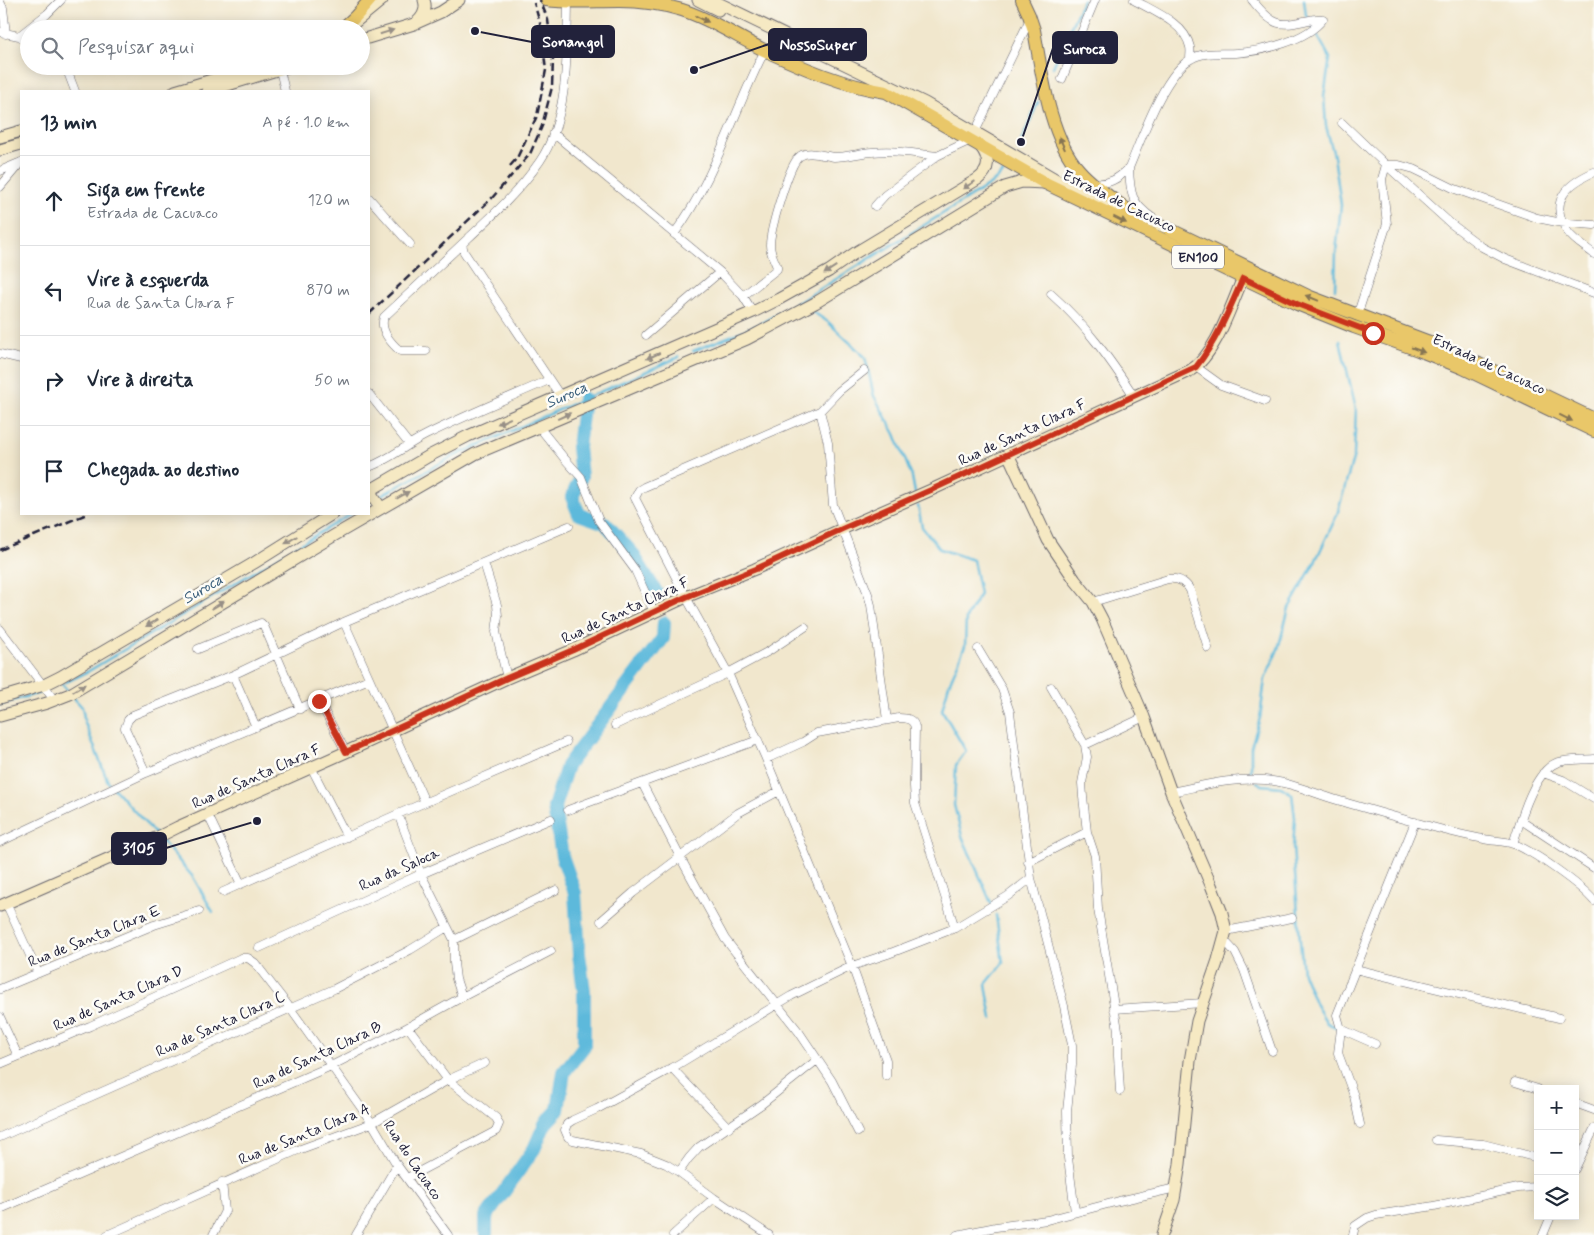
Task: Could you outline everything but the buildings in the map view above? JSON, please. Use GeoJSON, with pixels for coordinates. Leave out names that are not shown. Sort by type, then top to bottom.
{"type":"FeatureCollection","features":[{"type":"Feature","properties":{"kind":"main road"},"geometry":{"type":"LineString","coordinates":[[353,20],[370,0]]}},
{"type":"Feature","properties":{"kind":"main road"},"geometry":{"type":"LineString","coordinates":[[357,20],[382,0]]}},
{"type":"Feature","properties":{"kind":"main road"},"geometry":{"type":"LineString","coordinates":[[414,24],[423,16],[425,10],[424,0]]}},
{"type":"Feature","properties":{"kind":"main road"},"geometry":{"type":"LineString","coordinates":[[370,37],[414,24],[441,12],[459,0]]}},
{"type":"Feature","properties":{"kind":"main road","name":"EN100"},"geometry":{"type":"LineString","coordinates":[[546,0],[568,2],[638,2],[665,5],[685,11],[807,68],[862,88],[886,92]]}},
{"type":"Feature","properties":{"kind":"main road","name":"Estrada de Cacuaco"},"geometry":{"type":"LineString","coordinates":[[698,0],[886,92],[1006,156],[1045,183],[1297,304],[1463,368],[1594,431]]}},
{"type":"Feature","properties":{"kind":"main road","name":"Estrada de Cacuaco"},"geometry":{"type":"LineString","coordinates":[[712,0],[925,103],[976,140]]}},
{"type":"Feature","properties":{"kind":"main road","name":"Estrada de Cacuaco"},"geometry":{"type":"LineString","coordinates":[[1022,0],[1030,19],[1053,120],[1068,155],[1094,184],[1132,213]]}},
{"type":"Feature","properties":{"kind":"main road"},"geometry":{"type":"LineString","coordinates":[[177,90],[228,75]]}},
{"type":"Feature","properties":{"kind":"main road"},"geometry":{"type":"LineString","coordinates":[[211,90],[262,75]]}},
{"type":"Feature","properties":{"kind":"main road"},"geometry":{"type":"LineString","coordinates":[[0,137],[20,131]]}},
{"type":"Feature","properties":{"kind":"main road"},"geometry":{"type":"LineString","coordinates":[[370,490],[468,436],[753,312],[802,287],[978,180],[986,170],[988,162],[986,154],[976,140]]}},
{"type":"Feature","properties":{"kind":"main road"},"geometry":{"type":"LineString","coordinates":[[0,150],[20,144]]}},
{"type":"Feature","properties":{"kind":"main road","name":"Estrada de Cacuaco"},"geometry":{"type":"LineString","coordinates":[[1019,164],[1170,229],[1308,296],[1436,345],[1594,419]]}},
{"type":"Feature","properties":{"kind":"main road"},"geometry":{"type":"LineString","coordinates":[[370,515],[475,454],[747,339],[793,315],[1005,187],[1022,182],[1045,183]]}},
{"type":"Feature","properties":{"kind":"main road","name":"Rua de Santa Clara F"},"geometry":{"type":"LineString","coordinates":[[3,904],[208,815],[686,597],[756,569],[1196,367],[1209,350],[1223,326],[1243,278]]}},
{"type":"Feature","properties":{"kind":"main road"},"geometry":{"type":"LineString","coordinates":[[681,344],[689,363]]}},
{"type":"Feature","properties":{"kind":"main road"},"geometry":{"type":"LineString","coordinates":[[1008,454],[1048,540],[1075,580],[1093,602],[1102,619],[1144,717],[1171,792],[1222,913],[1225,936],[1197,1021],[1180,1164],[1171,1211],[1162,1235]]}},
{"type":"Feature","properties":{"kind":"main road"},"geometry":{"type":"LineString","coordinates":[[370,492],[381,508]]}},
{"type":"Feature","properties":{"kind":"main road"},"geometry":{"type":"LineString","coordinates":[[0,698],[44,685],[60,677],[246,568],[330,515]]}},
{"type":"Feature","properties":{"kind":"main road"},"geometry":{"type":"LineString","coordinates":[[0,716],[55,701],[369,515]]}},
{"type":"Feature","properties":{"kind":"street"},"geometry":{"type":"LineString","coordinates":[[39,20],[61,0]]}},
{"type":"Feature","properties":{"kind":"street"},"geometry":{"type":"LineString","coordinates":[[1062,79],[1096,0]]}},
{"type":"Feature","properties":{"kind":"street"},"geometry":{"type":"LineString","coordinates":[[1134,0],[1164,17],[1178,28],[1186,37],[1190,48],[1190,59]]}},
{"type":"Feature","properties":{"kind":"street"},"geometry":{"type":"LineString","coordinates":[[1094,184],[1114,180],[1130,168],[1167,85],[1190,59],[1210,54],[1248,51],[1285,42],[1310,32],[1323,18],[1288,24],[1275,22],[1252,0]]}},
{"type":"Feature","properties":{"kind":"street"},"geometry":{"type":"LineString","coordinates":[[0,2],[3,8],[3,33],[19,36]]}},
{"type":"Feature","properties":{"kind":"street"},"geometry":{"type":"LineString","coordinates":[[426,351],[400,351],[390,341],[384,331],[382,322],[384,317],[517,189],[540,160],[553,133],[564,92],[568,2]]}},
{"type":"Feature","properties":{"kind":"street"},"geometry":{"type":"LineString","coordinates":[[875,206],[885,195],[937,156],[976,140],[1030,19]]}},
{"type":"Feature","properties":{"kind":"street"},"geometry":{"type":"LineString","coordinates":[[674,234],[687,216],[711,172],[750,78],[765,50]]}},
{"type":"Feature","properties":{"kind":"street"},"geometry":{"type":"LineString","coordinates":[[69,75],[76,90]]}},
{"type":"Feature","properties":{"kind":"street"},"geometry":{"type":"LineString","coordinates":[[285,75],[285,90]]}},
{"type":"Feature","properties":{"kind":"street"},"geometry":{"type":"LineString","coordinates":[[1342,123],[1450,223],[1482,247],[1505,259],[1594,293]]}},
{"type":"Feature","properties":{"kind":"street"},"geometry":{"type":"LineString","coordinates":[[553,133],[720,272],[743,296],[753,312]]}},
{"type":"Feature","properties":{"kind":"street"},"geometry":{"type":"LineString","coordinates":[[743,296],[777,269],[771,254],[772,232],[780,200],[796,160],[800,156],[808,153],[832,157],[880,152],[937,156]]}},
{"type":"Feature","properties":{"kind":"street"},"geometry":{"type":"LineString","coordinates":[[0,171],[20,162]]}},
{"type":"Feature","properties":{"kind":"street"},"geometry":{"type":"LineString","coordinates":[[0,187],[20,163]]}},
{"type":"Feature","properties":{"kind":"street"},"geometry":{"type":"LineString","coordinates":[[1386,165],[1399,165],[1414,169],[1444,185],[1537,218],[1564,223],[1594,225]]}},
{"type":"Feature","properties":{"kind":"street"},"geometry":{"type":"LineString","coordinates":[[1357,316],[1386,224],[1382,179],[1386,165]]}},
{"type":"Feature","properties":{"kind":"street"},"geometry":{"type":"LineString","coordinates":[[1130,168],[1132,196],[1144,211],[1170,229]]}},
{"type":"Feature","properties":{"kind":"street"},"geometry":{"type":"LineString","coordinates":[[1594,172],[1571,185],[1564,193],[1560,204],[1560,215],[1568,231],[1594,254]]}},
{"type":"Feature","properties":{"kind":"street"},"geometry":{"type":"LineString","coordinates":[[370,199],[410,244]]}},
{"type":"Feature","properties":{"kind":"street"},"geometry":{"type":"LineString","coordinates":[[462,244],[464,252],[561,397]]}},
{"type":"Feature","properties":{"kind":"street"},"geometry":{"type":"LineString","coordinates":[[646,335],[720,272]]}},
{"type":"Feature","properties":{"kind":"street"},"geometry":{"type":"LineString","coordinates":[[1051,294],[1088,331],[1134,396]]}},
{"type":"Feature","properties":{"kind":"street"},"geometry":{"type":"LineString","coordinates":[[0,354],[20,358]]}},
{"type":"Feature","properties":{"kind":"street"},"geometry":{"type":"LineString","coordinates":[[1196,367],[1221,385],[1265,401]]}},
{"type":"Feature","properties":{"kind":"street"},"geometry":{"type":"LineString","coordinates":[[864,371],[839,392],[820,412],[638,490],[635,498],[728,673],[766,758],[852,966],[886,1060],[886,1076]]}},
{"type":"Feature","properties":{"kind":"street"},"geometry":{"type":"LineString","coordinates":[[370,467],[398,453],[409,444],[461,418],[549,380]]}},
{"type":"Feature","properties":{"kind":"street"},"geometry":{"type":"LineString","coordinates":[[370,395],[409,444]]}},
{"type":"Feature","properties":{"kind":"street"},"geometry":{"type":"LineString","coordinates":[[820,412],[828,442],[833,506],[871,605],[887,720]]}},
{"type":"Feature","properties":{"kind":"street"},"geometry":{"type":"LineString","coordinates":[[539,427],[581,477],[599,521],[636,570],[654,612]]}},
{"type":"Feature","properties":{"kind":"street"},"geometry":{"type":"LineString","coordinates":[[146,774],[125,728],[128,720],[133,715],[233,675],[344,622],[569,526]]}},
{"type":"Feature","properties":{"kind":"street"},"geometry":{"type":"LineString","coordinates":[[484,563],[497,605],[496,632],[507,678]]}},
{"type":"Feature","properties":{"kind":"street"},"geometry":{"type":"LineString","coordinates":[[1093,602],[1168,580],[1179,580],[1190,590],[1208,648]]}},
{"type":"Feature","properties":{"kind":"street"},"geometry":{"type":"LineString","coordinates":[[344,622],[425,802]]}},
{"type":"Feature","properties":{"kind":"street"},"geometry":{"type":"LineString","coordinates":[[198,649],[261,623],[300,709]]}},
{"type":"Feature","properties":{"kind":"street"},"geometry":{"type":"LineString","coordinates":[[615,725],[728,673],[769,651],[805,627]]}},
{"type":"Feature","properties":{"kind":"street"},"geometry":{"type":"LineString","coordinates":[[0,629],[55,701]]}},
{"type":"Feature","properties":{"kind":"street"},"geometry":{"type":"LineString","coordinates":[[978,649],[1002,689],[1010,712],[1028,862],[1064,1006],[1072,1046],[1067,1111],[1068,1158],[1076,1212]]}},
{"type":"Feature","properties":{"kind":"street"},"geometry":{"type":"LineString","coordinates":[[233,675],[256,727]]}},
{"type":"Feature","properties":{"kind":"street"},"geometry":{"type":"LineString","coordinates":[[0,842],[146,774],[369,679]]}},
{"type":"Feature","properties":{"kind":"street"},"geometry":{"type":"LineString","coordinates":[[1051,687],[1085,745],[1087,757],[1082,790],[1087,832],[1094,856],[1098,910],[1118,1030],[1120,1091]]}},
{"type":"Feature","properties":{"kind":"street"},"geometry":{"type":"LineString","coordinates":[[319,701],[346,752]]}},
{"type":"Feature","properties":{"kind":"street"},"geometry":{"type":"LineString","coordinates":[[1085,745],[1144,717]]}},
{"type":"Feature","properties":{"kind":"street"},"geometry":{"type":"LineString","coordinates":[[766,758],[817,734],[887,720],[904,718],[911,720],[915,726],[915,803],[955,928]]}},
{"type":"Feature","properties":{"kind":"street"},"geometry":{"type":"LineString","coordinates":[[568,810],[758,740]]}},
{"type":"Feature","properties":{"kind":"street"},"geometry":{"type":"LineString","coordinates":[[223,892],[425,802],[566,742]]}},
{"type":"Feature","properties":{"kind":"street"},"geometry":{"type":"LineString","coordinates":[[1513,844],[1521,820],[1543,773],[1551,765],[1559,762],[1594,759]]}},
{"type":"Feature","properties":{"kind":"street"},"geometry":{"type":"LineString","coordinates":[[311,767],[347,837]]}},
{"type":"Feature","properties":{"kind":"street"},"geometry":{"type":"LineString","coordinates":[[1543,773],[1563,780],[1594,799]]}},
{"type":"Feature","properties":{"kind":"street"},"geometry":{"type":"LineString","coordinates":[[1171,792],[1220,782],[1248,779],[1266,780],[1290,785],[1415,822],[1483,839],[1513,844],[1529,852],[1581,887],[1594,901]]}},
{"type":"Feature","properties":{"kind":"street"},"geometry":{"type":"LineString","coordinates":[[642,783],[725,938],[799,1032],[832,1081],[858,1132]]}},
{"type":"Feature","properties":{"kind":"street"},"geometry":{"type":"LineString","coordinates":[[601,920],[633,893],[738,813],[779,791]]}},
{"type":"Feature","properties":{"kind":"street"},"geometry":{"type":"LineString","coordinates":[[398,814],[421,874],[454,940],[456,979],[462,997]]}},
{"type":"Feature","properties":{"kind":"street"},"geometry":{"type":"LineString","coordinates":[[208,815],[241,884]]}},
{"type":"Feature","properties":{"kind":"street","name":"Rua da Saloca"},"geometry":{"type":"LineString","coordinates":[[259,948],[421,874],[551,820]]}},
{"type":"Feature","properties":{"kind":"street"},"geometry":{"type":"LineString","coordinates":[[1521,820],[1594,868]]}},
{"type":"Feature","properties":{"kind":"street"},"geometry":{"type":"LineString","coordinates":[[1360,1124],[1354,1096],[1338,1053],[1341,1029],[1338,1014],[1415,822]]}},
{"type":"Feature","properties":{"kind":"street"},"geometry":{"type":"LineString","coordinates":[[1028,862],[1087,832]]}},
{"type":"Feature","properties":{"kind":"street"},"geometry":{"type":"LineString","coordinates":[[768,1235],[659,1160],[641,1154],[573,1140],[568,1137],[565,1130],[567,1124],[672,1068],[778,1004],[852,966],[955,928],[1008,896],[1031,878]]}},
{"type":"Feature","properties":{"kind":"street"},"geometry":{"type":"LineString","coordinates":[[454,940],[556,890]]}},
{"type":"Feature","properties":{"kind":"street"},"geometry":{"type":"LineString","coordinates":[[3,904],[38,973]]}},
{"type":"Feature","properties":{"kind":"street","name":"Rua de Santa Clara E"},"geometry":{"type":"LineString","coordinates":[[0,989],[154,924],[199,911]]}},
{"type":"Feature","properties":{"kind":"street"},"geometry":{"type":"LineString","coordinates":[[1272,1051],[1244,970],[1225,936],[1292,918]]}},
{"type":"Feature","properties":{"kind":"street","name":"Rua de Santa Clara C"},"geometry":{"type":"LineString","coordinates":[[0,1138],[334,989],[448,927]]}},
{"type":"Feature","properties":{"kind":"street","name":"Rua de Santa Clara B"},"geometry":{"type":"LineString","coordinates":[[0,1209],[330,1066],[551,951]]}},
{"type":"Feature","properties":{"kind":"street","name":"Rua de Santa Clara D"},"geometry":{"type":"LineString","coordinates":[[0,1064],[241,958],[248,958]]}},
{"type":"Feature","properties":{"kind":"street","name":"Rua do Cacuaco"},"geometry":{"type":"LineString","coordinates":[[248,958],[255,963],[290,1008],[372,1123],[397,1164],[448,1235]]}},
{"type":"Feature","properties":{"kind":"street"},"geometry":{"type":"LineString","coordinates":[[1355,969],[1560,1018]]}},
{"type":"Feature","properties":{"kind":"street"},"geometry":{"type":"LineString","coordinates":[[1114,1009],[1203,1003]]}},
{"type":"Feature","properties":{"kind":"street"},"geometry":{"type":"LineString","coordinates":[[0,1017],[18,1056]]}},
{"type":"Feature","properties":{"kind":"street"},"geometry":{"type":"LineString","coordinates":[[407,1178],[496,1131],[499,1124],[496,1118],[448,1080],[408,1027]]}},
{"type":"Feature","properties":{"kind":"street"},"geometry":{"type":"LineString","coordinates":[[1341,1029],[1376,1044]]}},
{"type":"Feature","properties":{"kind":"street"},"geometry":{"type":"LineString","coordinates":[[679,1172],[694,1151],[762,1104],[817,1060]]}},
{"type":"Feature","properties":{"kind":"street","name":"Rua de Santa Clara A"},"geometry":{"type":"LineString","coordinates":[[107,1235],[222,1182],[298,1150],[372,1123],[448,1080],[485,1063]]}},
{"type":"Feature","properties":{"kind":"street"},"geometry":{"type":"LineString","coordinates":[[672,1068],[729,1128]]}},
{"type":"Feature","properties":{"kind":"street"},"geometry":{"type":"LineString","coordinates":[[1515,1082],[1534,1088]]}},
{"type":"Feature","properties":{"kind":"street"},"geometry":{"type":"LineString","coordinates":[[1579,1104],[1594,1110]]}},
{"type":"Feature","properties":{"kind":"street"},"geometry":{"type":"LineString","coordinates":[[1579,1160],[1594,1128]]}},
{"type":"Feature","properties":{"kind":"street"},"geometry":{"type":"LineString","coordinates":[[1436,1140],[1483,1144],[1534,1157]]}},
{"type":"Feature","properties":{"kind":"street"},"geometry":{"type":"LineString","coordinates":[[356,1235],[397,1164]]}},
{"type":"Feature","properties":{"kind":"street"},"geometry":{"type":"LineString","coordinates":[[213,1235],[225,1211],[222,1182]]}},
{"type":"Feature","properties":{"kind":"street"},"geometry":{"type":"LineString","coordinates":[[1353,1235],[1355,1226],[1367,1218],[1376,1215],[1434,1206],[1518,1188],[1534,1187]]}},
{"type":"Feature","properties":{"kind":"street"},"geometry":{"type":"LineString","coordinates":[[957,1235],[996,1227],[1048,1220],[1176,1188]]}},
{"type":"Feature","properties":{"kind":"street"},"geometry":{"type":"LineString","coordinates":[[673,1235],[714,1198]]}},
{"type":"Feature","properties":{"kind":"street"},"geometry":{"type":"LineString","coordinates":[[1542,1235],[1549,1220]]}},
{"type":"Feature","properties":{"kind":"waterway","name":"Suroca"},"geometry":{"type":"LineString","coordinates":[[1053,67],[1083,0]]}},
{"type":"Feature","properties":{"kind":"waterway"},"geometry":{"type":"LineString","coordinates":[[1304,0],[1306,15],[1330,58],[1324,96],[1326,126],[1334,156],[1341,205],[1336,252],[1335,289]]}},
{"type":"Feature","properties":{"kind":"waterway","name":"Suroca"},"geometry":{"type":"LineString","coordinates":[[1021,142],[1038,102]]}},
{"type":"Feature","properties":{"kind":"waterway","name":"Suroca"},"geometry":{"type":"LineString","coordinates":[[693,351],[756,326],[799,302],[991,184],[1003,173]]}},
{"type":"Feature","properties":{"kind":"waterway"},"geometry":{"type":"LineString","coordinates":[[810,310],[828,322],[865,357],[874,396],[895,434],[912,477],[915,493]]}},
{"type":"Feature","properties":{"kind":"waterway"},"geometry":{"type":"LineString","coordinates":[[1251,778],[1251,747],[1260,718],[1265,679],[1278,649],[1289,608],[1315,562],[1337,515],[1354,455],[1356,409],[1340,341]]}},
{"type":"Feature","properties":{"kind":"waterway","name":"Suroca"},"geometry":{"type":"LineString","coordinates":[[382,495],[450,458],[679,357]]}},
{"type":"Feature","properties":{"kind":"waterway"},"geometry":{"type":"LineString","coordinates":[[584,399],[578,447],[581,477],[572,497],[579,514],[605,523],[632,553],[661,600]]}},
{"type":"Feature","properties":{"kind":"waterway"},"geometry":{"type":"LineString","coordinates":[[918,506],[922,527],[940,549],[973,560],[980,594],[966,618],[965,646],[949,684],[942,710],[966,751],[956,765],[954,805],[962,836],[992,905]]}},
{"type":"Feature","properties":{"kind":"waterway","name":"Suroca"},"geometry":{"type":"LineString","coordinates":[[66,682],[87,672],[349,515]]}},
{"type":"Feature","properties":{"kind":"waterway"},"geometry":{"type":"LineString","coordinates":[[486,1235],[486,1217],[534,1149],[545,1124],[558,1110],[564,1072],[584,1046],[584,991],[579,954],[575,893],[562,856],[554,807],[567,766],[663,638],[664,623]]}},
{"type":"Feature","properties":{"kind":"waterway"},"geometry":{"type":"LineString","coordinates":[[62,684],[68,691]]}},
{"type":"Feature","properties":{"kind":"waterway"},"geometry":{"type":"LineString","coordinates":[[0,704],[39,693]]}},
{"type":"Feature","properties":{"kind":"waterway"},"geometry":{"type":"LineString","coordinates":[[73,697],[82,707],[85,723],[108,782],[156,835]]}},
{"type":"Feature","properties":{"kind":"waterway"},"geometry":{"type":"LineString","coordinates":[[1257,782],[1262,785],[1281,787],[1292,794],[1295,818],[1293,847],[1303,973],[1316,1005],[1327,1023],[1338,1028]]}},
{"type":"Feature","properties":{"kind":"waterway"},"geometry":{"type":"LineString","coordinates":[[160,839],[193,877],[213,912]]}},
{"type":"Feature","properties":{"kind":"waterway"},"geometry":{"type":"LineString","coordinates":[[992,1019],[986,984],[1003,963],[996,915]]}},
{"type":"Feature","properties":{"kind":"railway"},"geometry":{"type":"LineString","coordinates":[[370,313],[492,198],[530,154],[542,126],[552,87],[553,59],[548,20],[540,0]]}},
{"type":"Feature","properties":{"kind":"railway"},"geometry":{"type":"LineString","coordinates":[[510,166],[517,158],[537,116],[546,70],[540,23],[534,3]]}},
{"type":"Feature","properties":{"kind":"railway"},"geometry":{"type":"LineString","coordinates":[[0,550],[85,515]]}},
{"type":"Feature","properties":{"kind":"place","name":"Sonangol"},"geometry":{"type":"Point","coordinates":[475,31]}},
{"type":"Feature","properties":{"kind":"place","name":"NossoSuper"},"geometry":{"type":"Point","coordinates":[694,70]}},
{"type":"Feature","properties":{"kind":"place","name":"Suroca"},"geometry":{"type":"Point","coordinates":[1021,142]}},
{"type":"Feature","properties":{"kind":"place","name":"3105"},"geometry":{"type":"Point","coordinates":[257,821]}},
{"type":"Feature","properties":{"kind":"route"},"geometry":{"type":"LineString","coordinates":[[319,701],[346,752],[686,597],[756,569],[931,490],[1196,367],[1209,350],[1223,326],[1243,278],[1297,304],[1373,333]]}}]}
